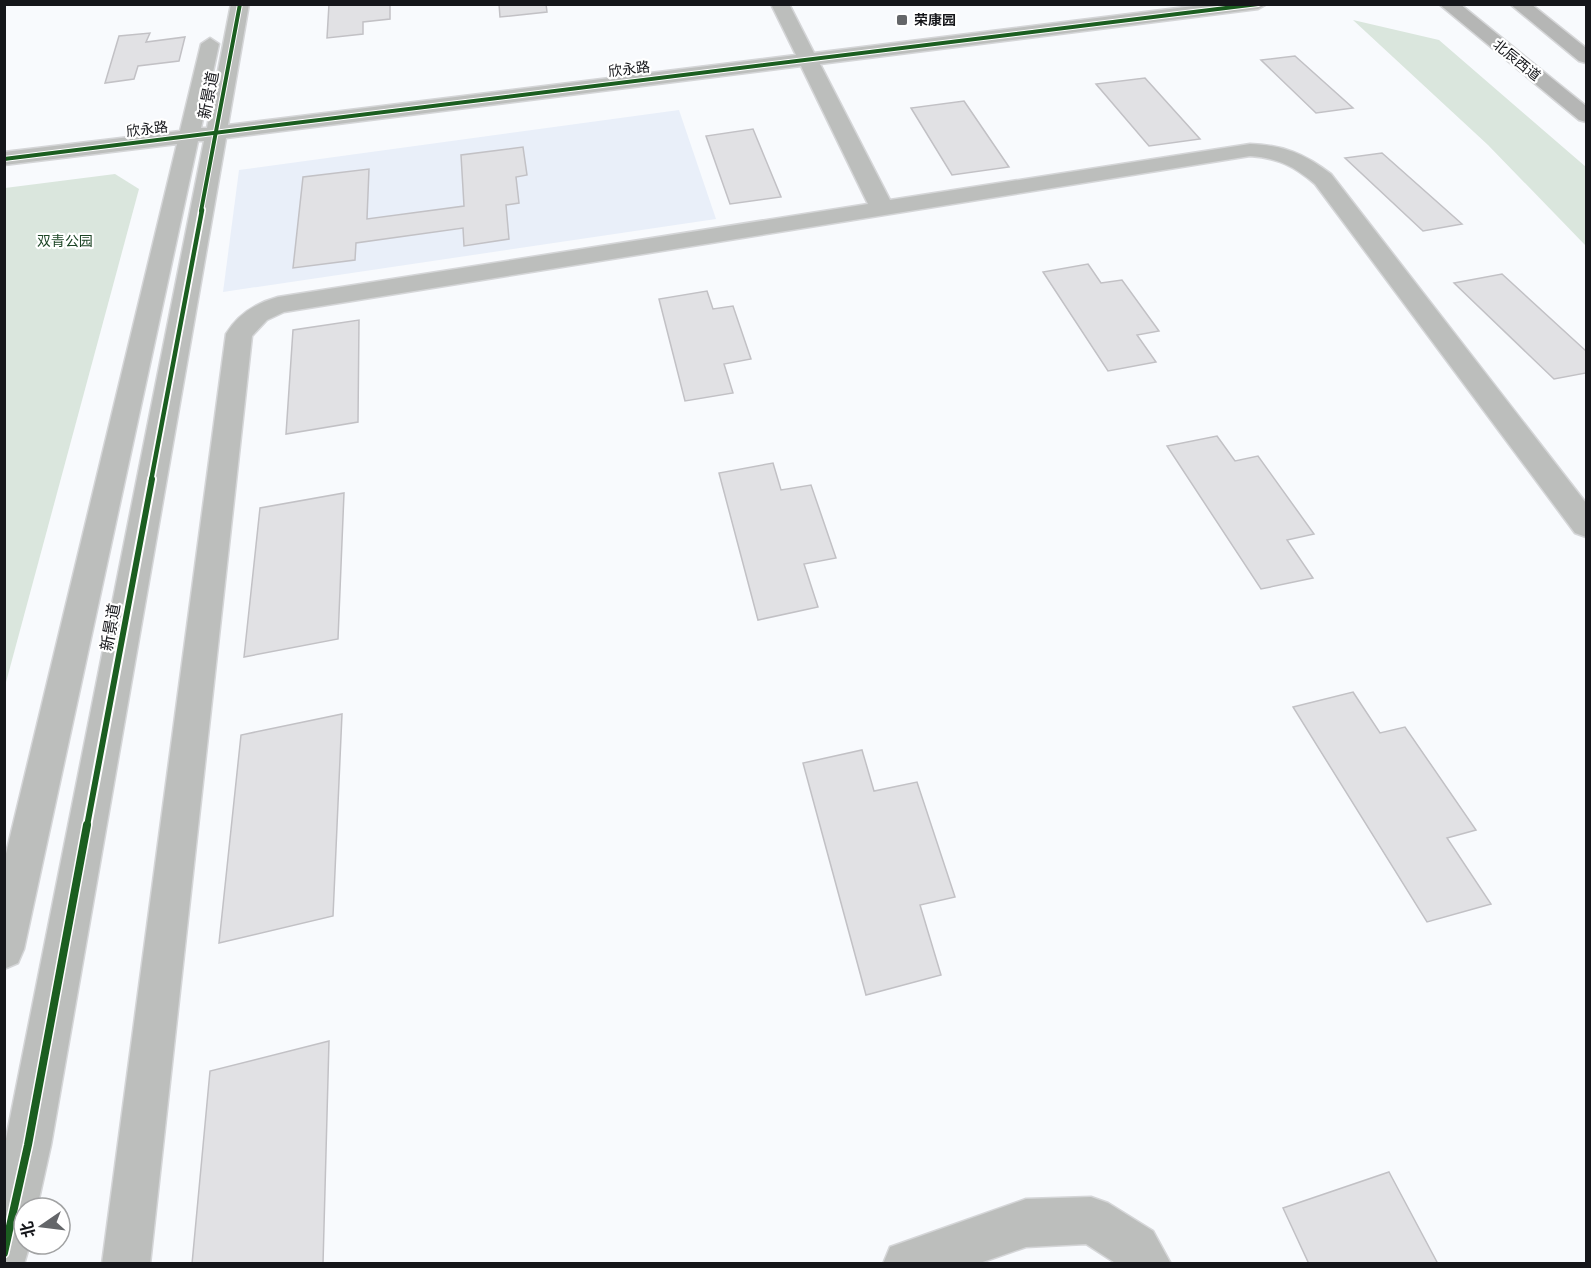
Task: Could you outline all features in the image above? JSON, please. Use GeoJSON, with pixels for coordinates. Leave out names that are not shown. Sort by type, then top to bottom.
{"type":"FeatureCollection","features":[{"type":"Feature","properties":{"kind":"main road","name":"北辰西道"},"geometry":{"type":"LineString","coordinates":[[1448,4],[1587,116]]}},
{"type":"Feature","properties":{"kind":"main road"},"geometry":{"type":"LineString","coordinates":[[1519,4],[1587,57]]}},
{"type":"Feature","properties":{"kind":"street","name":"新景道"},"geometry":{"type":"LineString","coordinates":[[4,1253],[28,1145],[203,126],[218,4]]}},
{"type":"Feature","properties":{"kind":"street","name":"新景道"},"geometry":{"type":"LineString","coordinates":[[4,949],[203,126],[240,4]]}},
{"type":"Feature","properties":{"kind":"street"},"geometry":{"type":"LineString","coordinates":[[780,4],[883,210]]}},
{"type":"Feature","properties":{"kind":"street","name":"欣永路"},"geometry":{"type":"LineString","coordinates":[[806,52],[1123,4]]}},
{"type":"Feature","properties":{"kind":"street","name":"欣永路"},"geometry":{"type":"LineString","coordinates":[[4,142],[203,126],[806,52],[1258,4]]}},
{"type":"Feature","properties":{"kind":"street","name":"欣永路"},"geometry":{"type":"LineString","coordinates":[[4,159],[203,126]]}},
{"type":"Feature","properties":{"kind":"street"},"geometry":{"type":"LineString","coordinates":[[126,1263],[239,334],[258,314],[278,304],[883,210],[1250,150],[1280,151],[1303,162],[1323,178],[1587,525]]}},
{"type":"Feature","properties":{"kind":"street"},"geometry":{"type":"LineString","coordinates":[[907,1263],[1026,1222],[1091,1220],[1136,1248],[1147,1263]]}},
{"type":"Feature","properties":{"kind":"shaded area"},"geometry":{"type":"Polygon","coordinates":[[[679,110],[716,219],[223,292],[239,170],[679,110]]]}},
{"type":"Feature","properties":{"kind":"green space"},"geometry":{"type":"Polygon","coordinates":[[[1353,20],[1439,40],[1586,167],[1586,246],[1488,145],[1353,20]]]}},
{"type":"Feature","properties":{"kind":"green space","name":"双青公园"},"geometry":{"type":"Polygon","coordinates":[[[115,174],[139,189],[5,686],[5,188],[115,174]]]}},
{"type":"Feature","properties":{"kind":"building"},"geometry":{"type":"Polygon","coordinates":[[[329,4],[390,4],[390,19],[363,22],[363,34],[327,38],[329,4]]]}},
{"type":"Feature","properties":{"kind":"building"},"geometry":{"type":"Polygon","coordinates":[[[499,4],[546,4],[547,12],[500,17],[499,4]]]}},
{"type":"Feature","properties":{"kind":"building"},"geometry":{"type":"Polygon","coordinates":[[[150,33],[146,42],[185,37],[179,61],[138,66],[134,79],[105,83],[119,36],[150,33]]]}},
{"type":"Feature","properties":{"kind":"building"},"geometry":{"type":"Polygon","coordinates":[[[1295,56],[1353,108],[1316,113],[1261,60],[1295,56]]]}},
{"type":"Feature","properties":{"kind":"building"},"geometry":{"type":"Polygon","coordinates":[[[1145,78],[1200,139],[1149,146],[1096,84],[1145,78]]]}},
{"type":"Feature","properties":{"kind":"building"},"geometry":{"type":"Polygon","coordinates":[[[964,101],[1009,167],[952,175],[911,108],[964,101]]]}},
{"type":"Feature","properties":{"kind":"building"},"geometry":{"type":"Polygon","coordinates":[[[753,129],[781,197],[730,204],[706,136],[753,129]]]}},
{"type":"Feature","properties":{"kind":"building"},"geometry":{"type":"Polygon","coordinates":[[[523,147],[527,175],[516,177],[519,203],[506,205],[509,239],[464,246],[463,228],[356,243],[355,260],[293,268],[303,177],[369,169],[367,219],[464,206],[461,155],[523,147]]]}},
{"type":"Feature","properties":{"kind":"building"},"geometry":{"type":"Polygon","coordinates":[[[1382,153],[1462,224],[1423,231],[1345,158],[1382,153]]]}},
{"type":"Feature","properties":{"kind":"building"},"geometry":{"type":"Polygon","coordinates":[[[1088,264],[1101,283],[1122,280],[1159,331],[1137,335],[1156,362],[1108,371],[1043,272],[1088,264]]]}},
{"type":"Feature","properties":{"kind":"building"},"geometry":{"type":"Polygon","coordinates":[[[1502,274],[1586,351],[1586,373],[1554,379],[1454,283],[1502,274]]]}},
{"type":"Feature","properties":{"kind":"building"},"geometry":{"type":"Polygon","coordinates":[[[707,291],[713,309],[733,306],[751,359],[724,364],[733,393],[685,401],[659,299],[707,291]]]}},
{"type":"Feature","properties":{"kind":"building"},"geometry":{"type":"Polygon","coordinates":[[[359,320],[358,422],[286,434],[293,330],[359,320]]]}},
{"type":"Feature","properties":{"kind":"building"},"geometry":{"type":"Polygon","coordinates":[[[1217,436],[1235,461],[1258,456],[1314,534],[1287,540],[1313,578],[1261,589],[1167,446],[1217,436]]]}},
{"type":"Feature","properties":{"kind":"building"},"geometry":{"type":"Polygon","coordinates":[[[773,463],[781,490],[811,485],[836,558],[804,564],[818,607],[758,620],[719,473],[773,463]]]}},
{"type":"Feature","properties":{"kind":"building"},"geometry":{"type":"Polygon","coordinates":[[[344,493],[338,639],[244,657],[260,508],[344,493]]]}},
{"type":"Feature","properties":{"kind":"building"},"geometry":{"type":"Polygon","coordinates":[[[1353,692],[1380,733],[1405,727],[1476,830],[1447,838],[1491,904],[1427,922],[1293,707],[1353,692]]]}},
{"type":"Feature","properties":{"kind":"building"},"geometry":{"type":"Polygon","coordinates":[[[342,714],[333,916],[219,943],[241,735],[342,714]]]}},
{"type":"Feature","properties":{"kind":"building"},"geometry":{"type":"Polygon","coordinates":[[[862,750],[874,791],[917,782],[955,897],[920,905],[941,975],[866,995],[803,763],[862,750]]]}},
{"type":"Feature","properties":{"kind":"building"},"geometry":{"type":"Polygon","coordinates":[[[329,1041],[323,1264],[192,1264],[210,1071],[329,1041]]]}},
{"type":"Feature","properties":{"kind":"building"},"geometry":{"type":"Polygon","coordinates":[[[1389,1172],[1438,1264],[1309,1264],[1283,1208],[1389,1172]]]}},
{"type":"Feature","properties":{"kind":"cycle path"},"geometry":{"type":"LineString","coordinates":[[4,1253],[28,1145],[240,4]]}},
{"type":"Feature","properties":{"kind":"cycle path"},"geometry":{"type":"LineString","coordinates":[[4,159],[1258,4]]}},
{"type":"Feature","properties":{"kind":"place","name":"荣康园"},"geometry":{"type":"Point","coordinates":[902,20]}}]}
